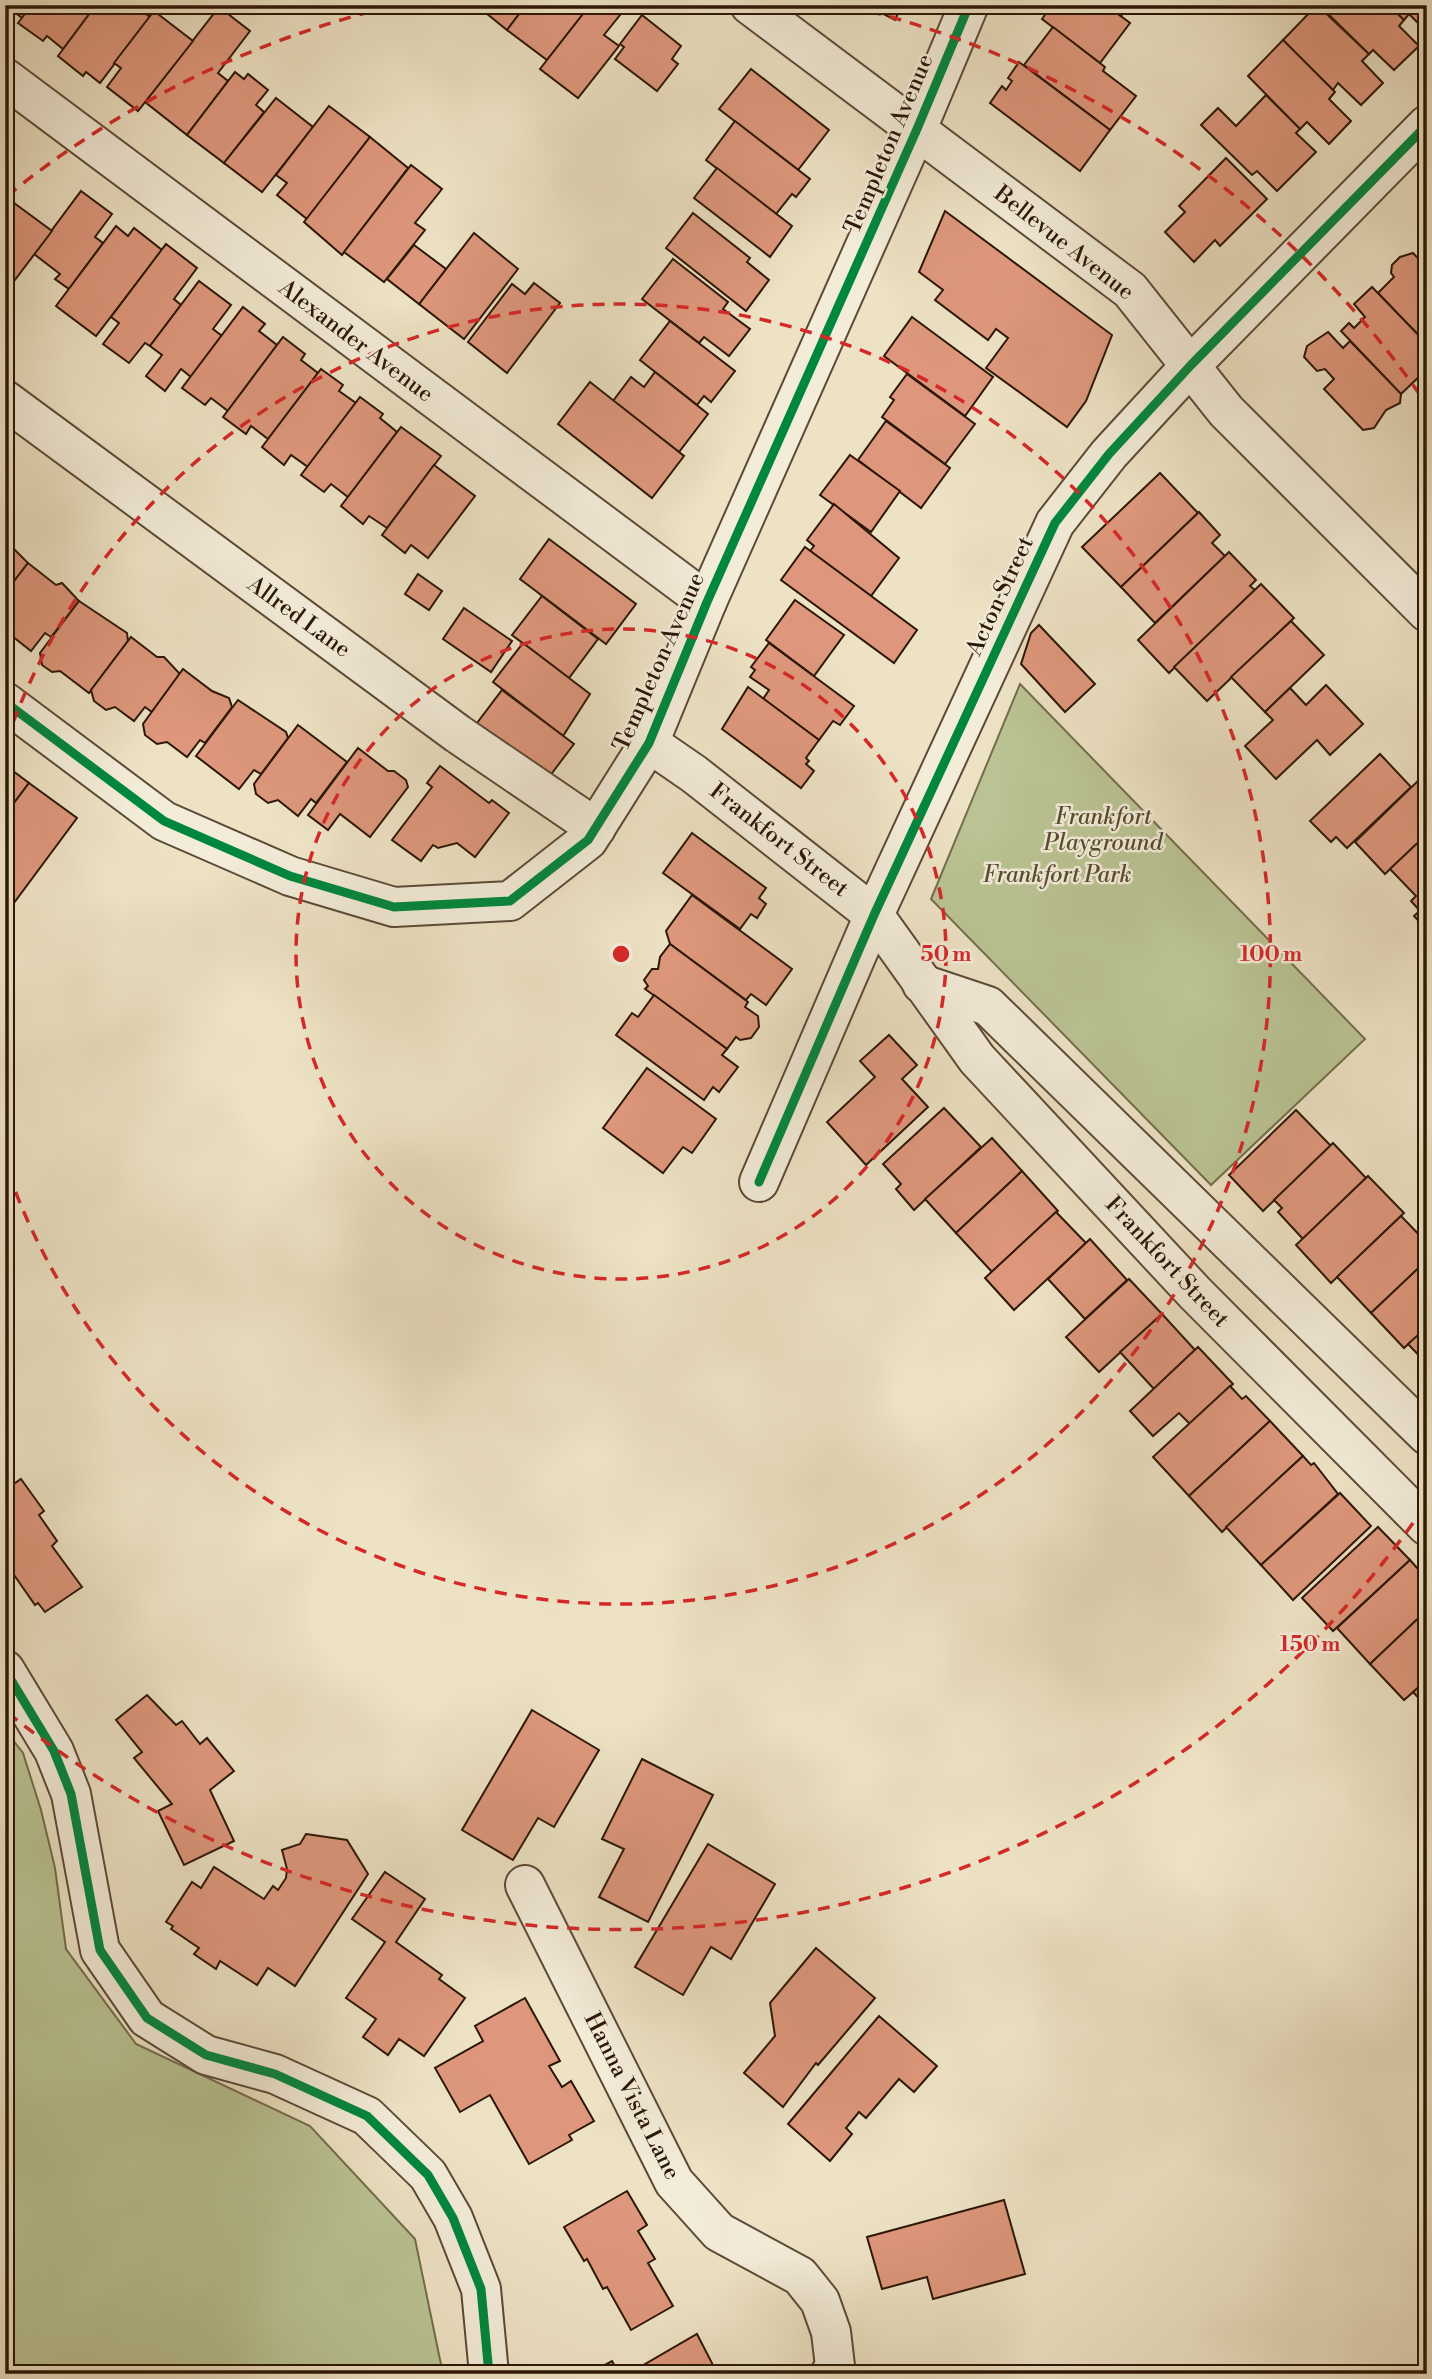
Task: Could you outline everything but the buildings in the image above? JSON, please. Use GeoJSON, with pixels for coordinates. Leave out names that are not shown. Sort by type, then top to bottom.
{"type":"FeatureCollection","features":[{"type":"Feature","properties":{"kind":"street","name":"Bellevue Avenue"},"geometry":{"type":"LineString","coordinates":[[750,5],[1130,290],[1226,411],[1427,612]]}},
{"type":"Feature","properties":{"kind":"street","name":"Templeton Avenue"},"geometry":{"type":"LineString","coordinates":[[5,702],[164,821],[290,876],[394,907],[510,901],[588,840],[649,743],[707,602],[917,130],[969,5]]}},
{"type":"Feature","properties":{"kind":"street","name":"Alexander Avenue"},"geometry":{"type":"LineString","coordinates":[[5,78],[707,602]]}},
{"type":"Feature","properties":{"kind":"street","name":"Acton Street"},"geometry":{"type":"LineString","coordinates":[[759,1182],[874,915],[1055,523],[1109,454],[1191,365],[1427,125]]}},
{"type":"Feature","properties":{"kind":"street","name":"Allred Lane"},"geometry":{"type":"LineString","coordinates":[[5,400],[458,734],[596,828]]}},
{"type":"Feature","properties":{"kind":"street","name":"Frankfort Street"},"geometry":{"type":"LineString","coordinates":[[649,743],[694,774],[874,915],[977,1059],[1185,1283],[1427,1526]]}},
{"type":"Feature","properties":{"kind":"street"},"geometry":{"type":"LineString","coordinates":[[922,984],[988,1006],[1427,1435]]}},
{"type":"Feature","properties":{"kind":"street"},"geometry":{"type":"LineString","coordinates":[[5,1670],[54,1751],[71,1794],[100,1950],[108,1962],[147,2018],[206,2055],[275,2074],[367,2116],[428,2175],[453,2218],[481,2289],[489,2374]]}},
{"type":"Feature","properties":{"kind":"street","name":"Hanna Vista Lane"},"geometry":{"type":"LineString","coordinates":[[525,1885],[674,2182],[719,2232],[800,2276],[820,2301],[831,2332],[835,2366],[830,2374]]}},
{"type":"Feature","properties":{"kind":"green space","name":"Frankfort Park"},"geometry":{"type":"Polygon","coordinates":[[[1020,684],[1365,1039],[1211,1185],[931,899],[1020,684]]]}},
{"type":"Feature","properties":{"kind":"green space"},"geometry":{"type":"Polygon","coordinates":[[[5,1730],[23,1753],[41,1810],[55,1868],[66,1949],[136,2044],[310,2126],[415,2239],[443,2374],[5,2374],[5,1730]]]}},
{"type":"Feature","properties":{"kind":"cycle path"},"geometry":{"type":"LineString","coordinates":[[5,702],[164,821],[290,876],[394,907],[510,901],[588,840],[649,743],[707,602],[917,129],[969,5]]}},
{"type":"Feature","properties":{"kind":"cycle path"},"geometry":{"type":"LineString","coordinates":[[759,1182],[874,915],[1055,523],[1109,454],[1191,365],[1427,125]]}},
{"type":"Feature","properties":{"kind":"cycle path"},"geometry":{"type":"LineString","coordinates":[[5,1670],[54,1751],[71,1794],[100,1950],[147,2018],[206,2055],[275,2074],[367,2116],[428,2175],[453,2218],[481,2289],[489,2374]]}},
{"type":"Feature","properties":{"kind":"park label","name":"Frankfort Playground"},"geometry":{"type":"Point","coordinates":[1103,830]}}]}
